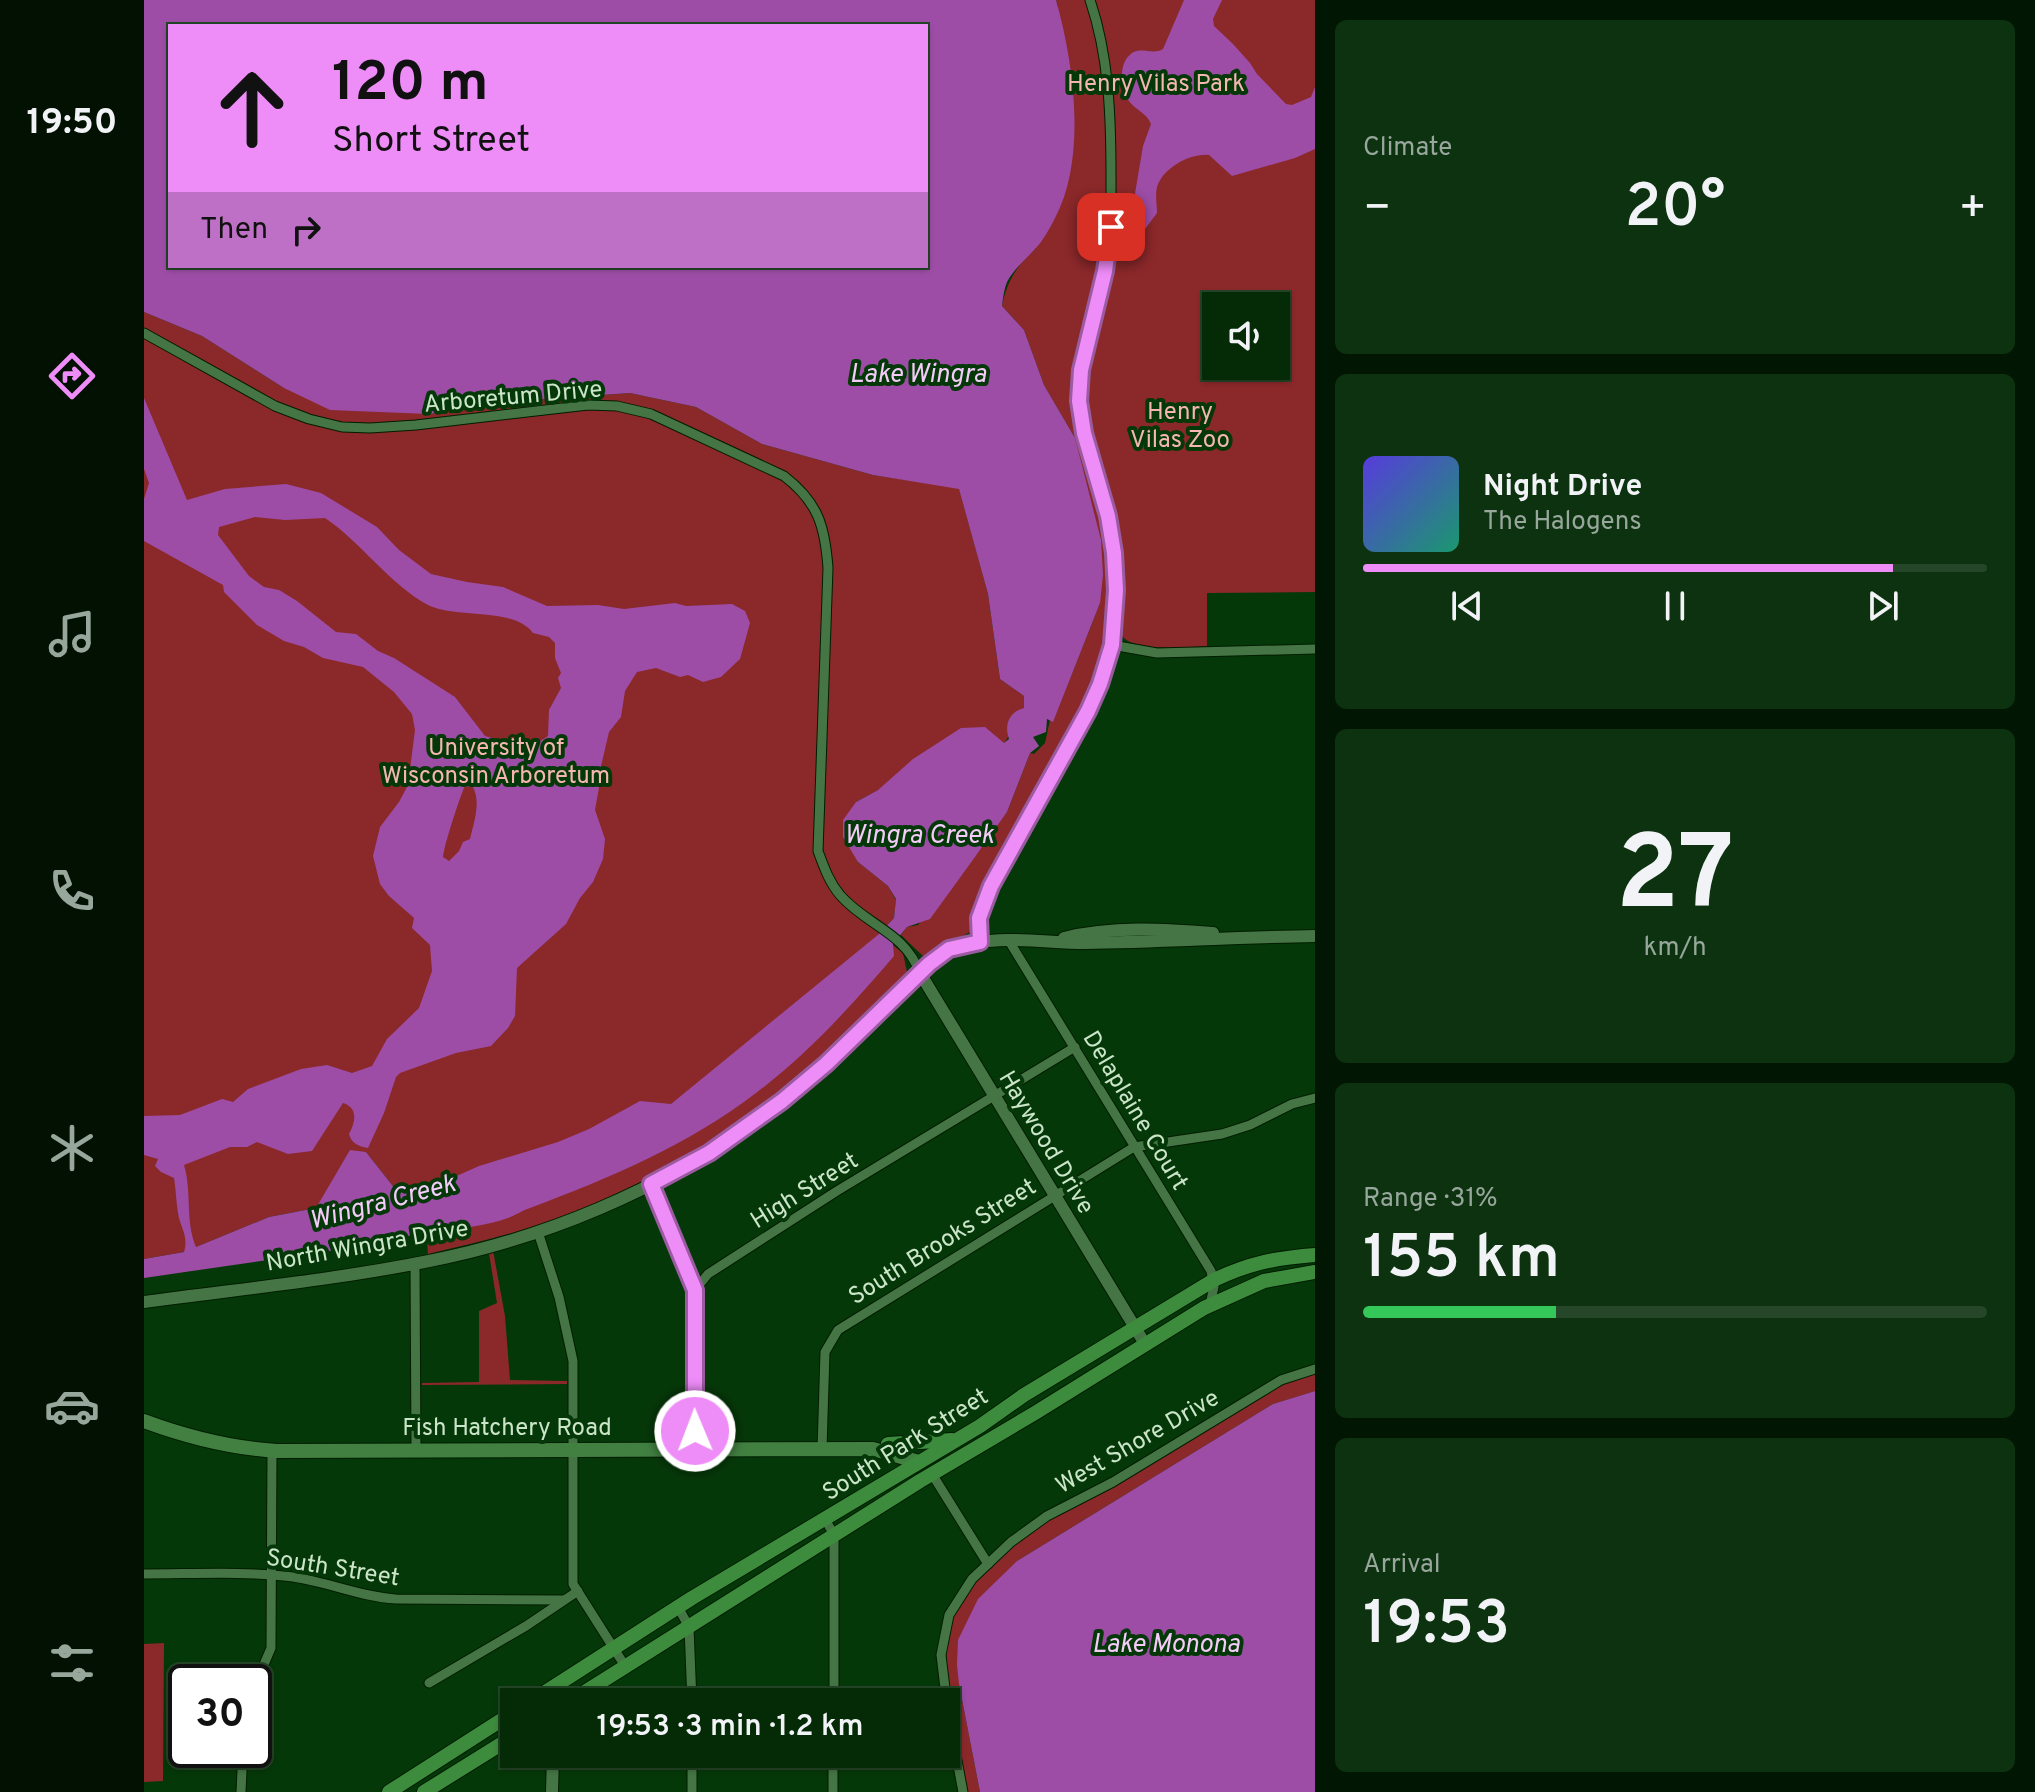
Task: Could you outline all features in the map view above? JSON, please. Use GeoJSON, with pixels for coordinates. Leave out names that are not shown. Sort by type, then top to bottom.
{"type":"FeatureCollection","features":[{"type":"Feature","properties":{"kind":"main road","name":"South Park Street"},"geometry":{"type":"LineString","coordinates":[[556,1688],[678,1607],[1214,1280],[1243,1266],[1276,1258],[1315,1255]]}},
{"type":"Feature","properties":{"kind":"main road","name":"South Park Street"},"geometry":{"type":"LineString","coordinates":[[591,1688],[1210,1304],[1276,1277],[1315,1272]]}},
{"type":"Feature","properties":{"kind":"main road","name":"Fish Hatchery Road"},"geometry":{"type":"LineString","coordinates":[[144,1421],[246,1449],[873,1449],[919,1462]]}},
{"type":"Feature","properties":{"kind":"main road"},"geometry":{"type":"LineString","coordinates":[[888,1444],[956,1439]]}},
{"type":"Feature","properties":{"kind":"main road","name":"Fish Hatchery Road"},"geometry":{"type":"LineString","coordinates":[[873,1449],[888,1444],[912,1449],[919,1462],[932,1474]]}},
{"type":"Feature","properties":{"kind":"main road"},"geometry":{"type":"LineString","coordinates":[[398,1790],[500,1721]]}},
{"type":"Feature","properties":{"kind":"main road"},"geometry":{"type":"LineString","coordinates":[[424,1792],[500,1745]]}},
{"type":"Feature","properties":{"kind":"street"},"geometry":{"type":"LineString","coordinates":[[1090,0],[1104,48],[1110,139],[1111,227],[1105,271],[1081,370],[1079,401],[1084,433],[1108,516],[1114,553],[1116,590],[1112,645],[1088,711],[981,907],[980,942],[1053,940],[1124,930],[1207,932],[1235,937],[1315,936]]}},
{"type":"Feature","properties":{"kind":"street","name":"Arboretum Drive"},"geometry":{"type":"LineString","coordinates":[[144,333],[275,406],[342,427],[416,425],[588,405],[617,406],[651,414],[784,476],[803,490],[822,526],[828,568],[818,851],[827,877],[840,895],[901,941],[918,967]]}},
{"type":"Feature","properties":{"kind":"street"},"geometry":{"type":"LineString","coordinates":[[1112,645],[1157,653],[1315,649]]}},
{"type":"Feature","properties":{"kind":"street","name":"Delaplaine Court"},"geometry":{"type":"LineString","coordinates":[[1009,941],[1214,1280]]}},
{"type":"Feature","properties":{"kind":"street","name":"North Wingra Drive"},"geometry":{"type":"LineString","coordinates":[[144,1302],[415,1264],[538,1232],[589,1213],[709,1153],[782,1101],[826,1064],[918,967],[949,949],[980,942]]}},
{"type":"Feature","properties":{"kind":"street","name":"Haywood Drive"},"geometry":{"type":"LineString","coordinates":[[918,967],[1145,1344]]}},
{"type":"Feature","properties":{"kind":"street","name":"High Street"},"geometry":{"type":"LineString","coordinates":[[695,1290],[722,1264],[1075,1047]]}},
{"type":"Feature","properties":{"kind":"street","name":"South Brooks Street"},"geometry":{"type":"LineString","coordinates":[[822,1449],[825,1352],[838,1330],[1134,1147],[1222,1134],[1250,1125],[1292,1104],[1315,1098]]}},
{"type":"Feature","properties":{"kind":"street"},"geometry":{"type":"LineString","coordinates":[[651,1184],[695,1290],[695,1435],[698,1448]]}},
{"type":"Feature","properties":{"kind":"street"},"geometry":{"type":"LineString","coordinates":[[538,1232],[570,1340],[574,1449],[573,1584],[625,1666]]}},
{"type":"Feature","properties":{"kind":"street"},"geometry":{"type":"LineString","coordinates":[[415,1264],[416,1450]]}},
{"type":"Feature","properties":{"kind":"street"},"geometry":{"type":"LineString","coordinates":[[1210,1304],[1214,1280]]}},
{"type":"Feature","properties":{"kind":"street","name":"West Shore Drive"},"geometry":{"type":"LineString","coordinates":[[963,1792],[941,1655],[944,1633],[955,1603],[972,1579],[1011,1542],[1047,1516],[1113,1482],[1281,1380],[1315,1369]]}},
{"type":"Feature","properties":{"kind":"street"},"geometry":{"type":"LineString","coordinates":[[265,1664],[271,1650],[272,1450]]}},
{"type":"Feature","properties":{"kind":"street"},"geometry":{"type":"LineString","coordinates":[[932,1474],[988,1564]]}},
{"type":"Feature","properties":{"kind":"street"},"geometry":{"type":"LineString","coordinates":[[825,1519],[834,1535],[834,1688]]}},
{"type":"Feature","properties":{"kind":"street","name":"South Street"},"geometry":{"type":"LineString","coordinates":[[144,1574],[296,1577],[374,1598],[563,1600]]}},
{"type":"Feature","properties":{"kind":"street"},"geometry":{"type":"LineString","coordinates":[[429,1683],[526,1626],[578,1591]]}},
{"type":"Feature","properties":{"kind":"street"},"geometry":{"type":"LineString","coordinates":[[678,1607],[689,1627],[691,1688]]}},
{"type":"Feature","properties":{"kind":"street"},"geometry":{"type":"LineString","coordinates":[[241,1792],[242,1768]]}},
{"type":"Feature","properties":{"kind":"street"},"geometry":{"type":"LineString","coordinates":[[552,1792],[553,1768]]}},
{"type":"Feature","properties":{"kind":"street"},"geometry":{"type":"LineString","coordinates":[[692,1768],[692,1792]]}},
{"type":"Feature","properties":{"kind":"street"},"geometry":{"type":"LineString","coordinates":[[833,1768],[833,1792]]}},
{"type":"Feature","properties":{"kind":"green space"},"geometry":{"type":"Polygon","coordinates":[[[1056,0],[1315,0],[1315,592],[1207,593],[1207,646],[1143,646],[1123,637],[1119,629],[1108,628],[1099,663],[1070,731],[978,894],[972,931],[923,956],[901,935],[907,927],[918,925],[1007,812],[1030,753],[1034,754],[1045,743],[1050,720],[1053,721],[1100,603],[1075,438],[1044,385],[1024,330],[1002,306],[1014,274],[1036,248],[1058,6],[1056,0]]]}},
{"type":"Feature","properties":{"kind":"green space","name":"University of Wisconsin Arboretum"},"geometry":{"type":"Polygon","coordinates":[[[144,312],[202,336],[284,388],[429,414],[528,400],[630,393],[696,407],[762,444],[873,475],[959,488],[988,594],[1000,679],[1024,696],[1024,709],[1004,744],[878,790],[856,802],[858,862],[888,886],[896,900],[894,918],[879,934],[903,953],[907,972],[825,1054],[735,1126],[636,1184],[583,1208],[516,1232],[428,1254],[423,1191],[396,1190],[366,1152],[316,1208],[269,1217],[184,1252],[144,1259],[144,312]]]}},
{"type":"Feature","properties":{"kind":"green space"},"geometry":{"type":"Polygon","coordinates":[[[492,1245],[505,1316],[510,1380],[567,1381],[567,1384],[422,1385],[479,1382],[479,1311],[497,1303],[488,1247],[492,1245]]]}},
{"type":"Feature","properties":{"kind":"green space"},"geometry":{"type":"Polygon","coordinates":[[[1315,1369],[1315,1391],[1273,1404],[1017,1561],[960,1688],[945,1688],[941,1665],[955,1603],[1011,1542],[1281,1380],[1315,1369]]]}},
{"type":"Feature","properties":{"kind":"green space"},"geometry":{"type":"Polygon","coordinates":[[[164,1643],[163,1781],[144,1782],[144,1644],[164,1643]]]}},
{"type":"Feature","properties":{"kind":"green space"},"geometry":{"type":"Polygon","coordinates":[[[960,1689],[980,1792],[963,1792],[959,1768],[960,1689]]]}},
{"type":"Feature","properties":{"kind":"water"},"geometry":{"type":"Polygon","coordinates":[[[144,0],[1056,0],[1072,81],[1074,140],[1071,168],[1055,218],[1041,242],[1010,277],[1002,306],[1024,330],[1044,385],[1075,438],[1101,540],[1103,575],[1100,603],[1053,722],[1047,719],[1046,732],[1033,737],[1039,746],[1030,753],[1007,812],[930,919],[907,927],[893,944],[894,956],[829,1028],[756,1093],[675,1145],[590,1184],[493,1222],[384,1243],[144,1278],[144,1259],[184,1252],[185,1241],[174,1178],[155,1166],[158,1159],[144,1155],[144,1116],[180,1115],[222,1099],[233,1102],[248,1089],[301,1069],[327,1065],[352,1073],[372,1066],[387,1039],[419,1008],[432,971],[430,945],[412,928],[414,918],[380,884],[373,856],[380,827],[408,785],[415,730],[412,714],[394,692],[363,667],[323,658],[304,647],[284,641],[257,625],[224,592],[223,585],[144,541],[144,499],[149,483],[144,469],[144,398],[187,500],[225,489],[286,484],[321,493],[377,527],[399,550],[431,574],[503,587],[547,606],[598,605],[624,609],[675,603],[686,606],[732,604],[745,611],[750,623],[740,659],[721,677],[703,682],[688,675],[680,677],[656,668],[637,672],[625,691],[621,717],[609,732],[598,779],[595,810],[605,839],[603,859],[593,882],[566,924],[517,968],[515,1016],[508,1028],[491,1046],[456,1053],[400,1073],[368,1148],[356,1144],[350,1137],[354,1112],[343,1103],[312,1151],[288,1154],[257,1142],[247,1147],[230,1147],[184,1165],[196,1247],[269,1217],[316,1208],[350,1150],[366,1152],[396,1190],[423,1191],[479,1166],[558,1142],[640,1101],[671,1104],[879,934],[894,918],[896,899],[888,886],[858,862],[843,837],[843,820],[856,802],[878,790],[913,759],[961,728],[985,727],[1004,743],[1009,739],[1009,720],[1024,708],[1024,696],[1000,679],[988,594],[959,489],[873,475],[762,444],[696,407],[630,393],[528,400],[429,414],[330,410],[284,388],[202,336],[144,312],[144,0]],[[255,517],[219,527],[218,535],[249,576],[264,587],[279,590],[297,601],[336,632],[356,634],[378,651],[455,697],[485,736],[525,744],[541,741],[548,736],[549,710],[561,688],[555,643],[549,637],[533,633],[524,625],[499,616],[454,612],[428,605],[414,597],[325,518],[285,520],[255,517]],[[465,786],[444,852],[443,857],[449,861],[463,842],[470,839],[475,819],[475,793],[473,787],[465,786]]]}},
{"type":"Feature","properties":{"kind":"water"},"geometry":{"type":"Polygon","coordinates":[[[1184,0],[1222,0],[1213,19],[1214,26],[1286,104],[1292,105],[1311,97],[1315,87],[1315,149],[1232,176],[1209,155],[1186,159],[1171,168],[1160,180],[1156,190],[1157,213],[1145,229],[1135,233],[1129,229],[1143,146],[1151,124],[1129,101],[1122,83],[1122,70],[1132,53],[1163,49],[1184,0]]]}},
{"type":"Feature","properties":{"kind":"water","name":"Lake Monona"},"geometry":{"type":"Polygon","coordinates":[[[1315,1391],[1315,1792],[980,1792],[957,1665],[958,1640],[978,1599],[1017,1561],[1273,1404],[1315,1391]]]}},
{"type":"Feature","properties":{"kind":"route"},"geometry":{"type":"LineString","coordinates":[[695,1431],[695,1290],[651,1184],[709,1153],[758,1120],[826,1064],[929,964],[949,949],[980,942],[981,907],[1100,684],[1112,645],[1116,572],[1108,516],[1081,418],[1079,389],[1105,271],[1111,227]]}},
{"type":"Feature","properties":{"kind":"park label","name":"Henry Vilas Park"},"geometry":{"type":"Point","coordinates":[1156,83]}},
{"type":"Feature","properties":{"kind":"park label","name":"Henry Vilas Zoo"},"geometry":{"type":"Point","coordinates":[1180,425]}},
{"type":"Feature","properties":{"kind":"water label","name":"Lake Wingra"},"geometry":{"type":"Point","coordinates":[918,373]}},
{"type":"Feature","properties":{"kind":"water label","name":"Wingra Creek"},"geometry":{"type":"Point","coordinates":[919,834]}},
{"type":"Feature","properties":{"kind":"water label","name":"Wingra Creek"},"geometry":{"type":"Point","coordinates":[382,1201]}}]}
